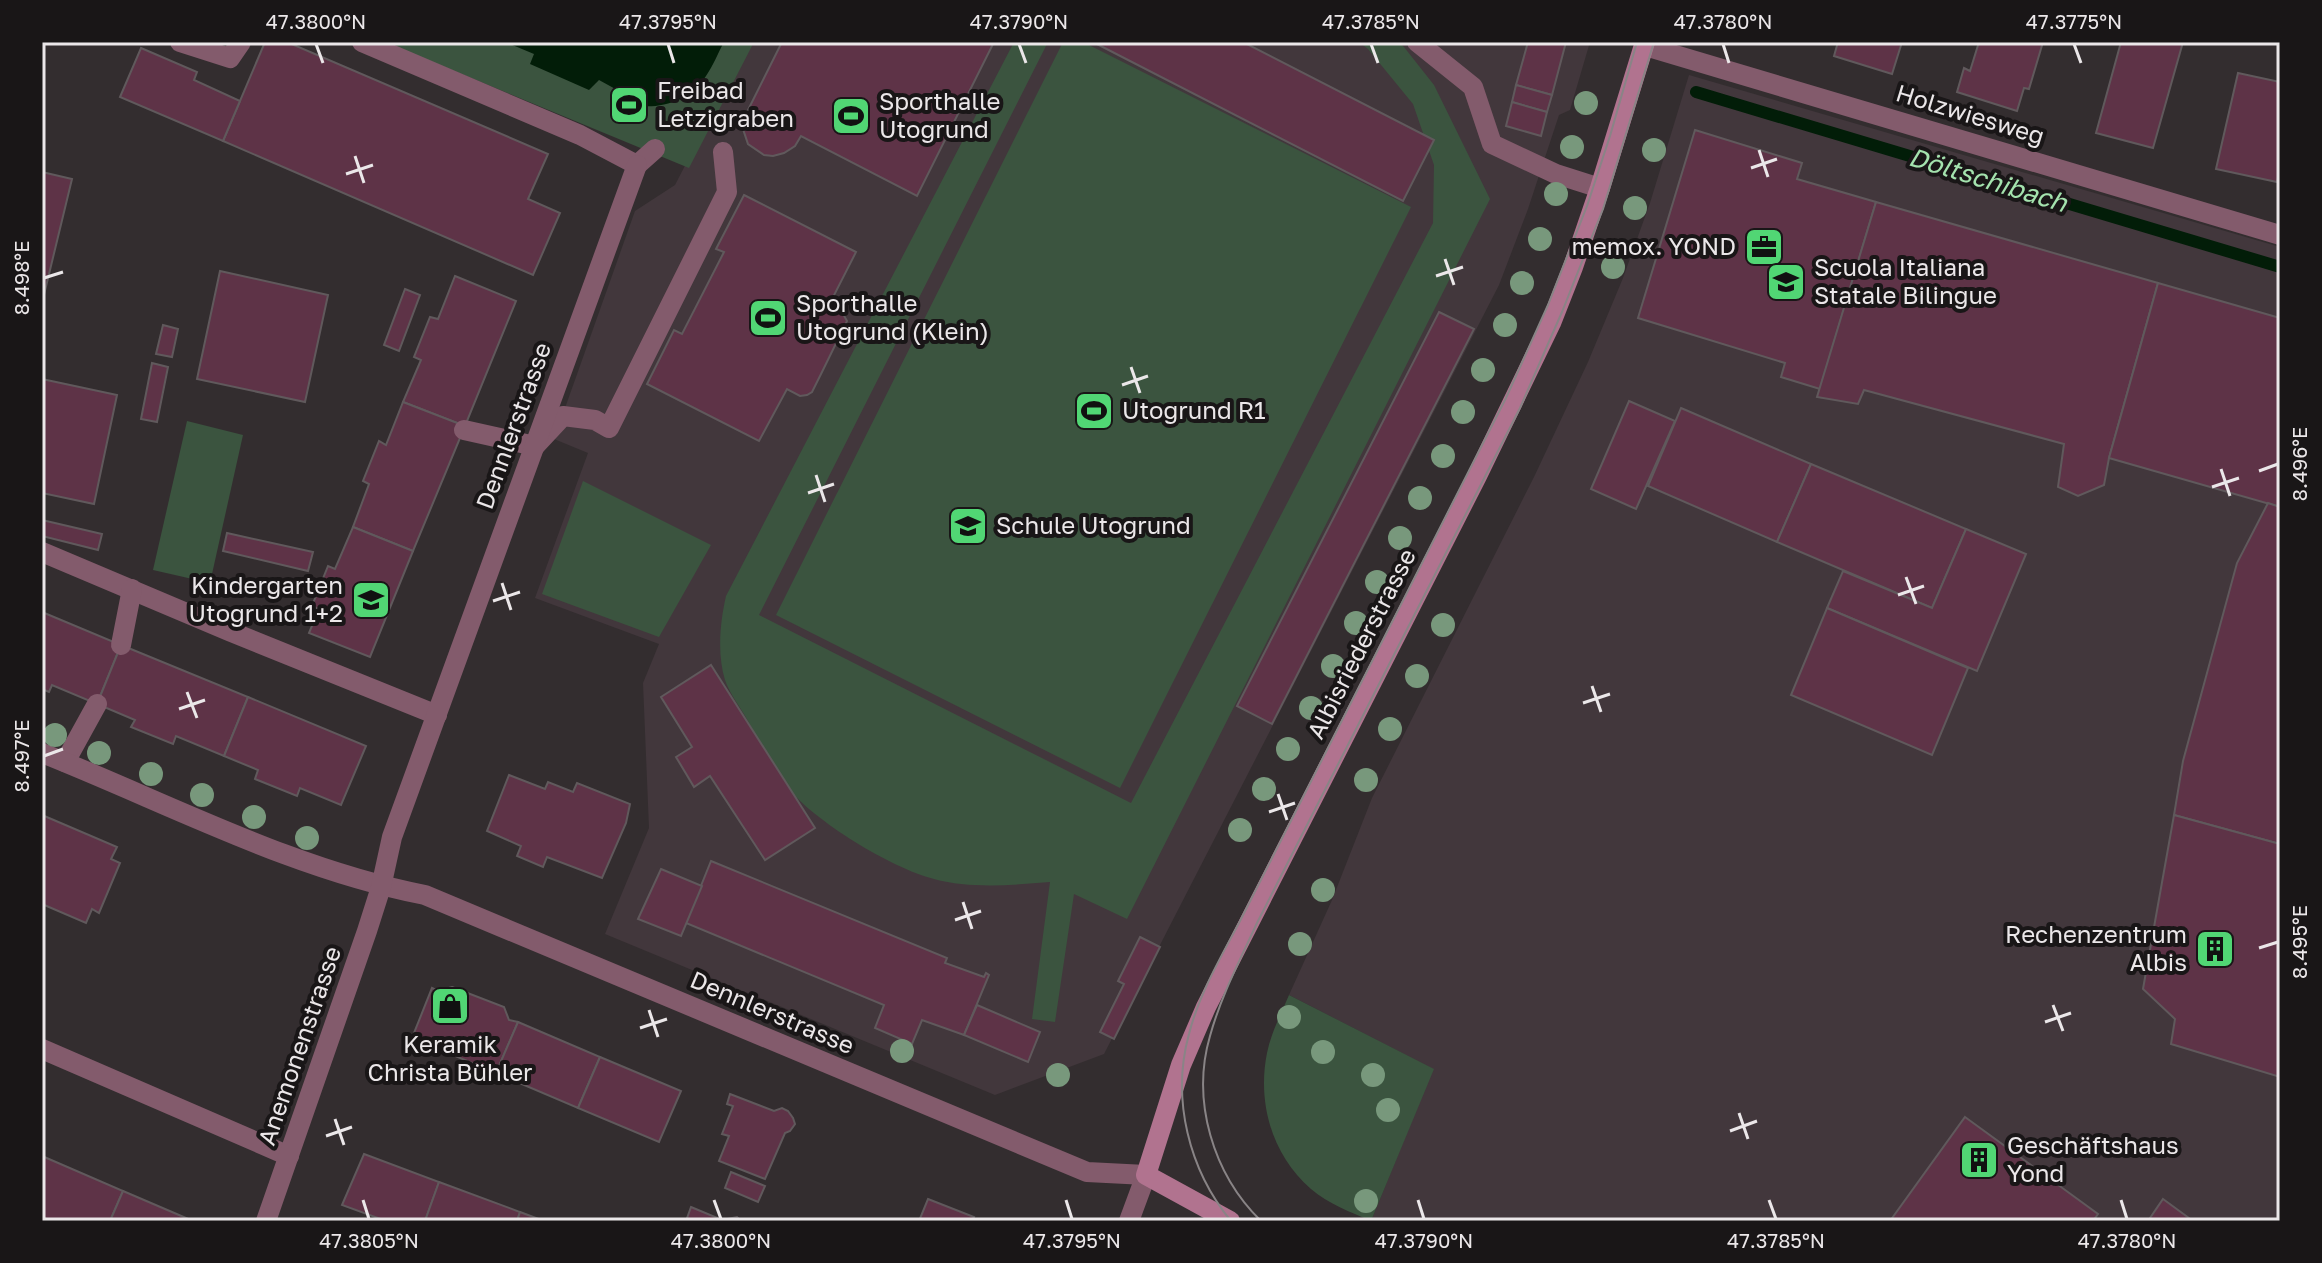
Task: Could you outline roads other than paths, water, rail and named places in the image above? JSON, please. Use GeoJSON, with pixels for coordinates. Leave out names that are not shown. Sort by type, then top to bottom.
{"type":"FeatureCollection","features":[{"type":"Feature","properties":{"kind":"main road","name":"Albisriederstrasse"},"geometry":{"type":"LineString","coordinates":[[1146,1175],[1181,1065],[1206,1007],[1477,476],[1551,323],[1600,188],[1645,44]]}},
{"type":"Feature","properties":{"kind":"main road"},"geometry":{"type":"LineString","coordinates":[[1146,1175],[1230,1221]]}},
{"type":"Feature","properties":{"kind":"street"},"geometry":{"type":"LineString","coordinates":[[180,42],[230,58],[241,42]]}},
{"type":"Feature","properties":{"kind":"street"},"geometry":{"type":"LineString","coordinates":[[362,42],[580,135],[637,165],[655,149]]}},
{"type":"Feature","properties":{"kind":"street"},"geometry":{"type":"LineString","coordinates":[[1417,42],[1473,87],[1492,144],[1547,171],[1600,188]]}},
{"type":"Feature","properties":{"kind":"street","name":"Holzwiesweg"},"geometry":{"type":"LineString","coordinates":[[1645,44],[2280,235]]}},
{"type":"Feature","properties":{"kind":"street"},"geometry":{"type":"LineString","coordinates":[[464,430],[535,446],[563,416],[595,420],[609,428],[727,192],[723,152]]}},
{"type":"Feature","properties":{"kind":"street","name":"Dennlerstrasse"},"geometry":{"type":"LineString","coordinates":[[381,887],[392,837],[637,165]]}},
{"type":"Feature","properties":{"kind":"street"},"geometry":{"type":"LineString","coordinates":[[42,552],[437,715]]}},
{"type":"Feature","properties":{"kind":"street"},"geometry":{"type":"LineString","coordinates":[[121,645],[132,589]]}},
{"type":"Feature","properties":{"kind":"street"},"geometry":{"type":"LineString","coordinates":[[65,762],[97,704]]}},
{"type":"Feature","properties":{"kind":"street","name":"Dennlerstrasse"},"geometry":{"type":"LineString","coordinates":[[42,753],[282,853],[381,887],[425,895],[1087,1172],[1146,1175]]}},
{"type":"Feature","properties":{"kind":"street","name":"Anemonenstrasse"},"geometry":{"type":"LineString","coordinates":[[266,1221],[381,887]]}},
{"type":"Feature","properties":{"kind":"street"},"geometry":{"type":"LineString","coordinates":[[42,1049],[289,1156]]}},
{"type":"Feature","properties":{"kind":"street"},"geometry":{"type":"LineString","coordinates":[[1129,1221],[1146,1175]]}},
{"type":"Feature","properties":{"kind":"waterway","name":"Döltschibach"},"geometry":{"type":"LineString","coordinates":[[1696,92],[2280,267]]}},
{"type":"Feature","properties":{"kind":"tram line"},"geometry":{"type":"LineString","coordinates":[[1231,1221],[1204,1179],[1183,1108],[1184,1059],[1193,1019],[1218,962],[1506,398],[1548,305],[1587,206],[1637,42]]}},
{"type":"Feature","properties":{"kind":"tram line"},"geometry":{"type":"LineString","coordinates":[[1261,1221],[1230,1181],[1210,1135],[1203,1086],[1214,1021],[1257,923],[1520,408],[1603,209],[1654,42]]}},
{"type":"Feature","properties":{"kind":"place","name":"Freibad Letzigraben"},"geometry":{"type":"Point","coordinates":[629,105]}},
{"type":"Feature","properties":{"kind":"place","name":"Sporthalle Utogrund"},"geometry":{"type":"Point","coordinates":[851,116]}},
{"type":"Feature","properties":{"kind":"place","name":"memox. YOND"},"geometry":{"type":"Point","coordinates":[1764,247]}},
{"type":"Feature","properties":{"kind":"place","name":"Scuola Italiana Statale Bilingue"},"geometry":{"type":"Point","coordinates":[1786,282]}},
{"type":"Feature","properties":{"kind":"place","name":"Sporthalle Utogrund (Klein)"},"geometry":{"type":"Point","coordinates":[768,318]}},
{"type":"Feature","properties":{"kind":"place","name":"Utogrund R1"},"geometry":{"type":"Point","coordinates":[1094,411]}},
{"type":"Feature","properties":{"kind":"place","name":"Schule Utogrund"},"geometry":{"type":"Point","coordinates":[968,526]}},
{"type":"Feature","properties":{"kind":"place","name":"Kindergarten Utogrund 1+2"},"geometry":{"type":"Point","coordinates":[371,600]}},
{"type":"Feature","properties":{"kind":"place","name":"Rechenzentrum Albis"},"geometry":{"type":"Point","coordinates":[2215,949]}},
{"type":"Feature","properties":{"kind":"place","name":"Keramik Christa Bühler"},"geometry":{"type":"Point","coordinates":[450,1006]}},
{"type":"Feature","properties":{"kind":"place","name":"Geschäftshaus Yond"},"geometry":{"type":"Point","coordinates":[1979,1160]}}]}
